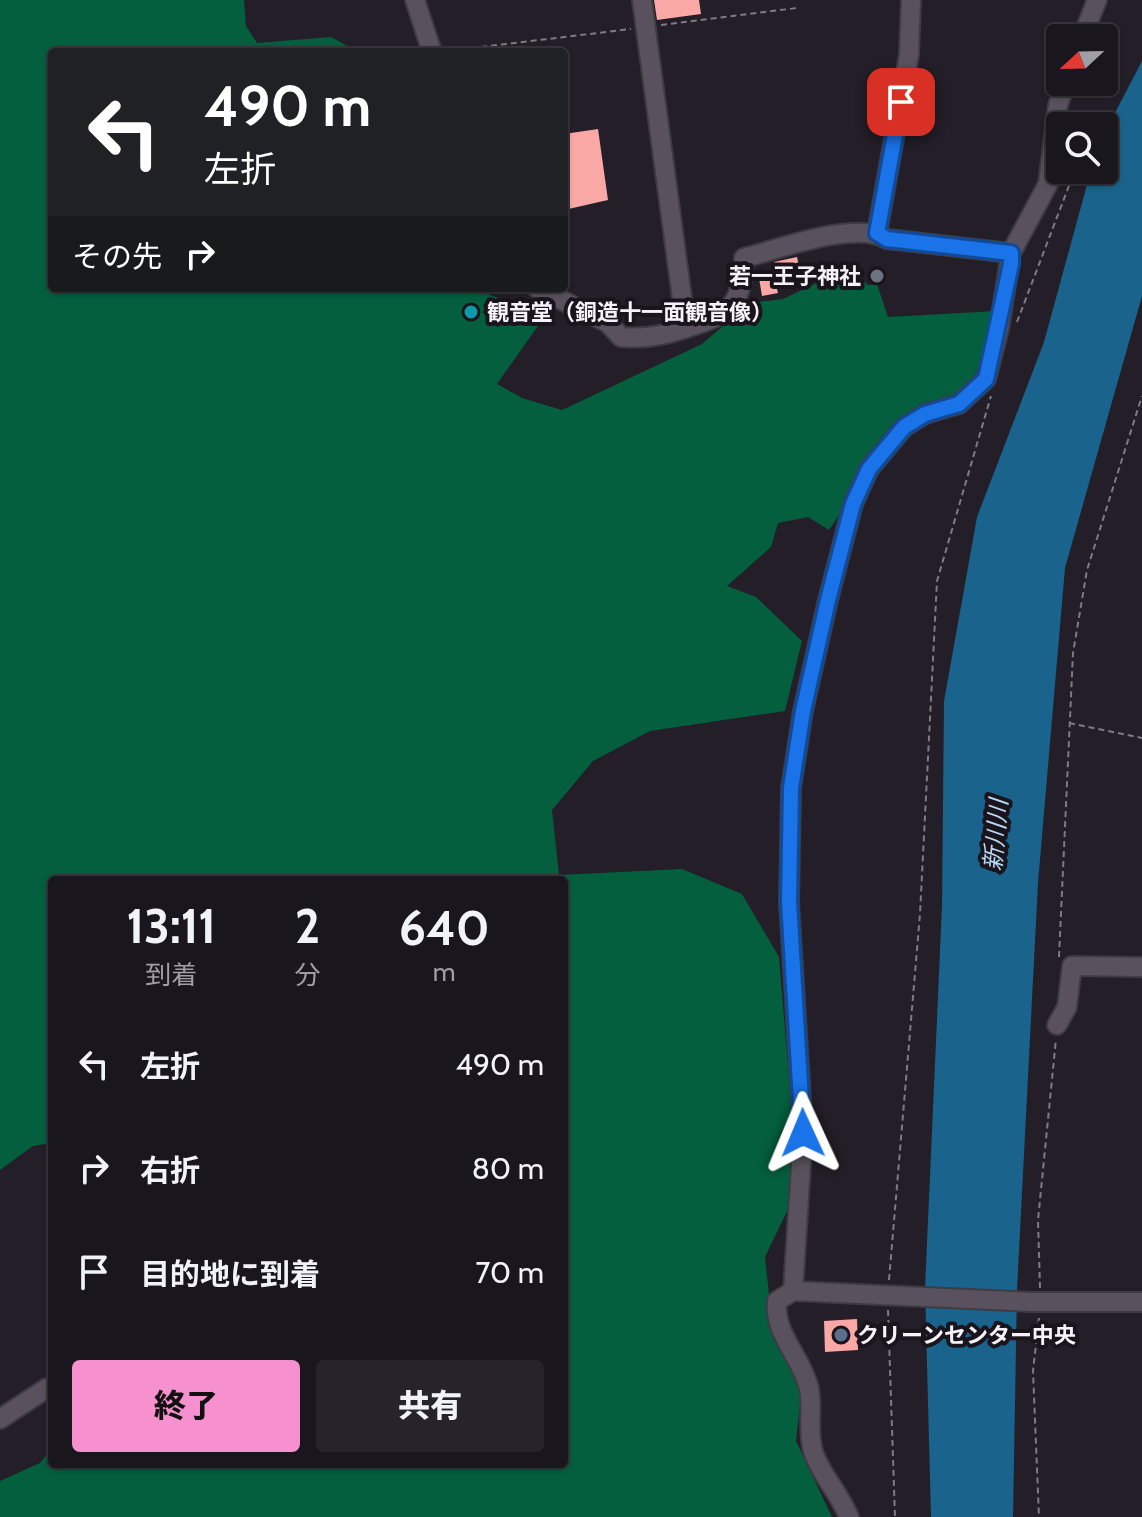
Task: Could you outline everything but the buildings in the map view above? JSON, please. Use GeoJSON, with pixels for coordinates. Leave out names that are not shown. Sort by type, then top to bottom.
{"type":"FeatureCollection","features":[{"type":"Feature","properties":{"kind":"street"},"geometry":{"type":"LineString","coordinates":[[415,0],[431,48]]}},
{"type":"Feature","properties":{"kind":"street"},"geometry":{"type":"LineString","coordinates":[[642,0],[686,328]]}},
{"type":"Feature","properties":{"kind":"street"},"geometry":{"type":"LineString","coordinates":[[877,233],[909,55],[911,0]]}},
{"type":"Feature","properties":{"kind":"street"},"geometry":{"type":"LineString","coordinates":[[1088,24],[1097,0]]}},
{"type":"Feature","properties":{"kind":"street"},"geometry":{"type":"LineString","coordinates":[[793,1291],[803,1133],[789,902],[789,843],[791,788],[803,711],[853,504],[869,469],[904,427],[925,414],[959,404],[986,379],[999,329],[1011,253],[1048,184]]}},
{"type":"Feature","properties":{"kind":"street"},"geometry":{"type":"LineString","coordinates":[[545,292],[608,323],[621,337],[637,339],[714,321],[731,308],[743,284],[744,258],[829,236],[877,233],[887,239],[1011,253]]}},
{"type":"Feature","properties":{"kind":"street"},"geometry":{"type":"LineString","coordinates":[[1057,1025],[1067,1007],[1072,966],[1142,967]]}},
{"type":"Feature","properties":{"kind":"street"},"geometry":{"type":"LineString","coordinates":[[849,1517],[841,1496],[813,1454],[809,1390],[776,1312],[777,1301],[793,1291],[1037,1302],[1142,1302]]}},
{"type":"Feature","properties":{"kind":"street"},"geometry":{"type":"LineString","coordinates":[[0,1419],[47,1388]]}},
{"type":"Feature","properties":{"kind":"path"},"geometry":{"type":"LineString","coordinates":[[481,47],[797,8]]}},
{"type":"Feature","properties":{"kind":"path"},"geometry":{"type":"LineString","coordinates":[[1015,327],[1070,184]]}},
{"type":"Feature","properties":{"kind":"path"},"geometry":{"type":"LineString","coordinates":[[474,313],[532,315],[540,292]]}},
{"type":"Feature","properties":{"kind":"path"},"geometry":{"type":"LineString","coordinates":[[895,1517],[887,1296],[920,914],[937,581],[994,387]]}},
{"type":"Feature","properties":{"kind":"path"},"geometry":{"type":"LineString","coordinates":[[1059,970],[1073,653],[1087,570],[1142,396]]}},
{"type":"Feature","properties":{"kind":"path"},"geometry":{"type":"LineString","coordinates":[[1068,723],[1142,738]]}},
{"type":"Feature","properties":{"kind":"path"},"geometry":{"type":"LineString","coordinates":[[1039,1517],[1033,1371],[1038,1220],[1057,1025]]}},
{"type":"Feature","properties":{"kind":"green space"},"geometry":{"type":"Polygon","coordinates":[[[0,0],[244,0],[246,26],[257,43],[331,37],[351,48],[48,48],[48,292],[486,292],[545,316],[497,384],[522,398],[562,410],[702,344],[750,303],[783,299],[850,267],[868,285],[877,284],[888,317],[996,311],[984,378],[891,438],[829,530],[808,517],[778,523],[771,547],[727,586],[756,597],[802,641],[785,711],[650,731],[593,761],[552,810],[559,875],[682,869],[742,894],[779,957],[794,1137],[790,1205],[765,1257],[772,1322],[803,1379],[796,1441],[832,1517],[0,1517],[0,1481],[40,1463],[48,1453],[48,1468],[568,1468],[568,876],[48,876],[48,1144],[33,1146],[0,1170],[0,0]]]}},
{"type":"Feature","properties":{"kind":"water","name":"新川川"},"geometry":{"type":"Polygon","coordinates":[[[1142,61],[1142,296],[1065,568],[1038,883],[1017,1290],[1013,1517],[931,1517],[925,1288],[942,906],[944,701],[977,517],[1044,342],[1087,184],[1118,184],[1118,112],[1115,112],[1142,61]]]}},
{"type":"Feature","properties":{"kind":"place","name":"若一王子神社"},"geometry":{"type":"Point","coordinates":[877,276]}},
{"type":"Feature","properties":{"kind":"place","name":"観音堂（銅造十一面観音像）"},"geometry":{"type":"Point","coordinates":[471,312]}},
{"type":"Feature","properties":{"kind":"place","name":"クリーンセンター中央"},"geometry":{"type":"Point","coordinates":[841,1335]}},
{"type":"Feature","properties":{"kind":"route"},"geometry":{"type":"LineString","coordinates":[[803,1133],[789,902],[791,788],[803,711],[828,600],[853,504],[869,469],[904,427],[925,414],[959,404],[986,379],[1011,264],[1011,253],[887,239],[877,233],[901,102]]}}]}
